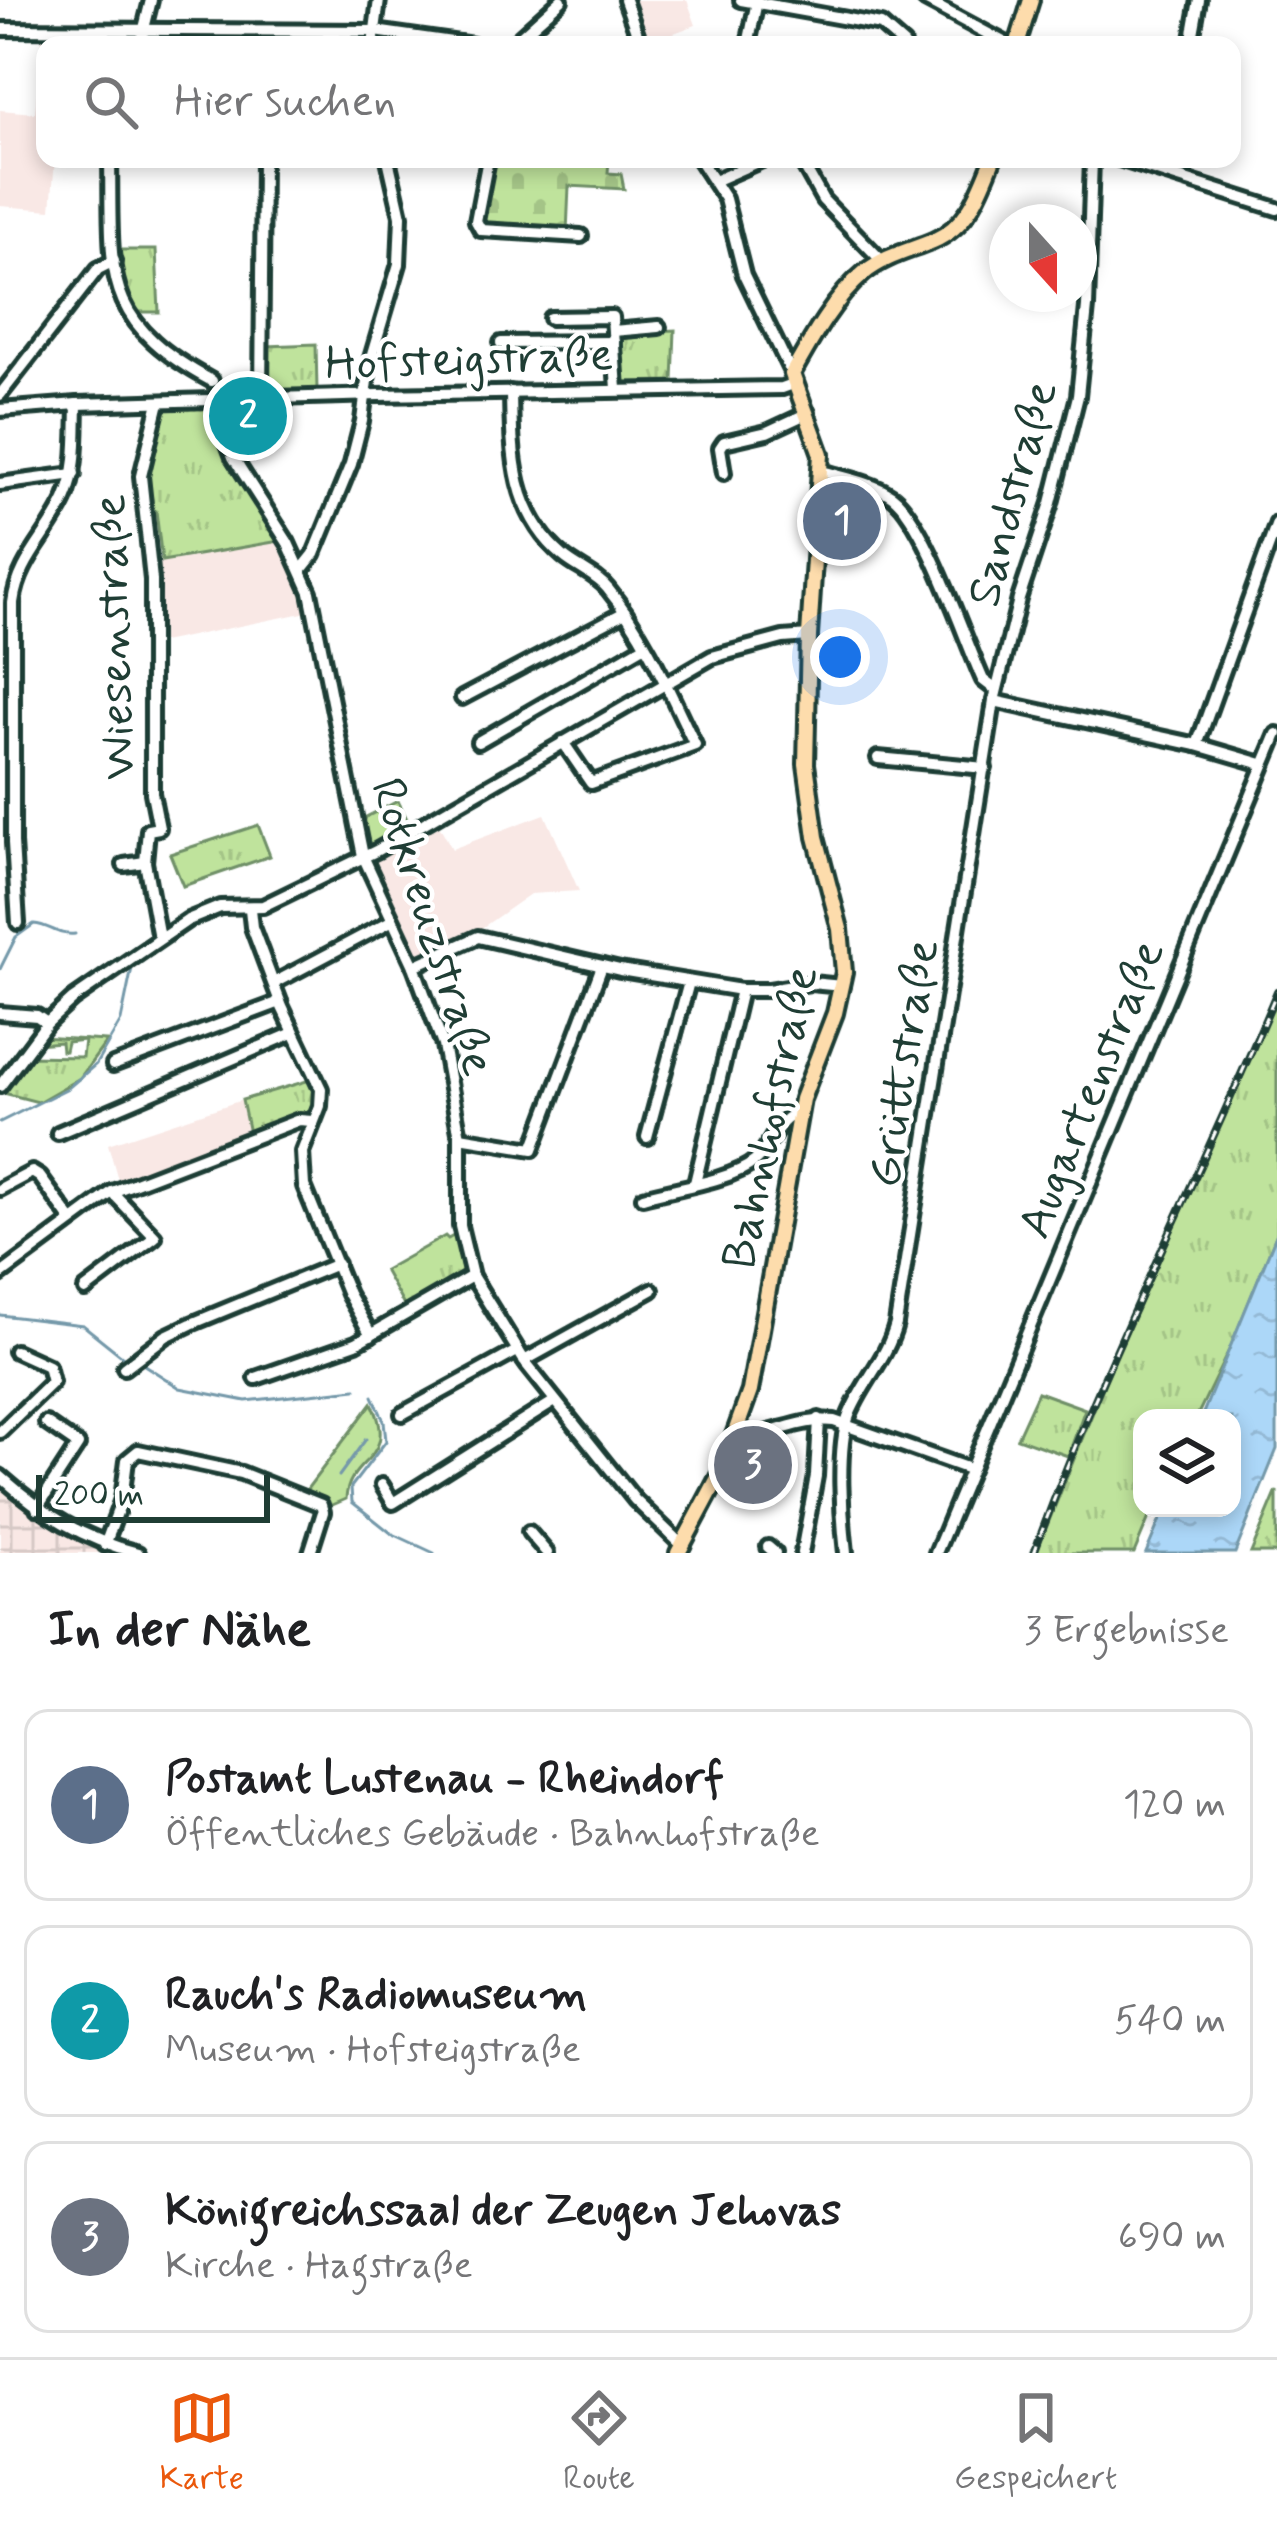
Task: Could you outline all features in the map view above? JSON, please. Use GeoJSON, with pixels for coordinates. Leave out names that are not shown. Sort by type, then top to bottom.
{"type":"FeatureCollection","features":[{"type":"Feature","properties":{"kind":"main road"},"geometry":{"type":"LineString","coordinates":[[1016,36],[1030,0]]}},
{"type":"Feature","properties":{"kind":"main road"},"geometry":{"type":"LineString","coordinates":[[794,378],[841,299],[866,272],[936,240],[962,221],[988,168]]}},
{"type":"Feature","properties":{"kind":"main road","name":"Bahnhofstraße"},"geometry":{"type":"LineString","coordinates":[[680,1550],[706,1506],[735,1437],[760,1351],[799,1113],[842,986],[840,929],[808,790],[808,636],[822,471],[794,378]]}},
{"type":"Feature","properties":{"kind":"street"},"geometry":{"type":"LineString","coordinates":[[143,36],[152,0]]}},
{"type":"Feature","properties":{"kind":"street"},"geometry":{"type":"LineString","coordinates":[[374,36],[379,0]]}},
{"type":"Feature","properties":{"kind":"street"},"geometry":{"type":"LineString","coordinates":[[521,36],[561,0]]}},
{"type":"Feature","properties":{"kind":"street"},"geometry":{"type":"LineString","coordinates":[[625,0],[638,36]]}},
{"type":"Feature","properties":{"kind":"street"},"geometry":{"type":"LineString","coordinates":[[741,0],[881,25],[894,36]]}},
{"type":"Feature","properties":{"kind":"street"},"geometry":{"type":"LineString","coordinates":[[925,0],[995,36]]}},
{"type":"Feature","properties":{"kind":"street"},"geometry":{"type":"LineString","coordinates":[[1193,36],[1199,0]]}},
{"type":"Feature","properties":{"kind":"street"},"geometry":{"type":"LineString","coordinates":[[750,36],[757,1]]}},
{"type":"Feature","properties":{"kind":"street"},"geometry":{"type":"LineString","coordinates":[[0,28],[224,36]]}},
{"type":"Feature","properties":{"kind":"street"},"geometry":{"type":"LineString","coordinates":[[110,168],[120,299],[136,327],[168,356],[212,381]]}},
{"type":"Feature","properties":{"kind":"street"},"geometry":{"type":"LineString","coordinates":[[261,399],[263,168]]}},
{"type":"Feature","properties":{"kind":"street"},"geometry":{"type":"LineString","coordinates":[[302,569],[312,558],[339,495],[362,421],[374,345],[400,252],[398,194],[391,168]]}},
{"type":"Feature","properties":{"kind":"street"},"geometry":{"type":"LineString","coordinates":[[486,168],[476,221],[481,230],[581,236]]}},
{"type":"Feature","properties":{"kind":"street"},"geometry":{"type":"LineString","coordinates":[[705,168],[729,214],[743,275],[794,378]]}},
{"type":"Feature","properties":{"kind":"street"},"geometry":{"type":"LineString","coordinates":[[714,181],[744,168]]}},
{"type":"Feature","properties":{"kind":"street"},"geometry":{"type":"LineString","coordinates":[[805,168],[823,200],[882,261]]}},
{"type":"Feature","properties":{"kind":"street","name":"Sandstraße"},"geometry":{"type":"LineString","coordinates":[[995,695],[1078,396],[1088,307],[1092,168]]}},
{"type":"Feature","properties":{"kind":"street"},"geometry":{"type":"LineString","coordinates":[[1146,168],[1277,209]]}},
{"type":"Feature","properties":{"kind":"street"},"geometry":{"type":"LineString","coordinates":[[1161,173],[1163,168]]}},
{"type":"Feature","properties":{"kind":"street"},"geometry":{"type":"LineString","coordinates":[[0,395],[98,268],[114,261]]}},
{"type":"Feature","properties":{"kind":"street"},"geometry":{"type":"LineString","coordinates":[[550,318],[612,317],[617,389]]}},
{"type":"Feature","properties":{"kind":"street"},"geometry":{"type":"LineString","coordinates":[[501,343],[613,336],[659,327]]}},
{"type":"Feature","properties":{"kind":"street","name":"Hofsteigstraße"},"geometry":{"type":"LineString","coordinates":[[0,410],[77,404],[782,388],[794,378]]}},
{"type":"Feature","properties":{"kind":"street"},"geometry":{"type":"LineString","coordinates":[[511,392],[512,465],[526,507],[562,555],[605,584],[625,612],[695,745]]}},
{"type":"Feature","properties":{"kind":"street","name":"Rotkreuzstraße"},"geometry":{"type":"LineString","coordinates":[[221,400],[233,458],[302,569],[363,856],[414,966],[446,1057],[460,1137],[460,1226],[472,1276],[520,1356],[680,1550]]}},
{"type":"Feature","properties":{"kind":"street","name":"Wiesenstraße"},"geometry":{"type":"LineString","coordinates":[[159,402],[141,476],[152,580],[152,793],[159,827],[148,830],[145,862],[159,938]]}},
{"type":"Feature","properties":{"kind":"street"},"geometry":{"type":"LineString","coordinates":[[18,923],[7,879],[6,843],[15,588],[20,569],[58,512],[74,474],[77,404]]}},
{"type":"Feature","properties":{"kind":"street"},"geometry":{"type":"LineString","coordinates":[[724,473],[719,448],[724,442],[766,432],[808,413]]}},
{"type":"Feature","properties":{"kind":"street"},"geometry":{"type":"LineString","coordinates":[[822,471],[880,488],[900,502],[918,532],[983,680],[995,695],[1262,764]]}},
{"type":"Feature","properties":{"kind":"street"},"geometry":{"type":"LineString","coordinates":[[0,484],[74,474]]}},
{"type":"Feature","properties":{"kind":"street"},"geometry":{"type":"LineString","coordinates":[[1197,745],[1277,524]]}},
{"type":"Feature","properties":{"kind":"street"},"geometry":{"type":"LineString","coordinates":[[462,698],[625,612]]}},
{"type":"Feature","properties":{"kind":"street"},"geometry":{"type":"LineString","coordinates":[[0,1086],[47,1023],[94,982],[211,909],[250,909],[363,856],[664,682],[736,648],[808,636]]}},
{"type":"Feature","properties":{"kind":"street"},"geometry":{"type":"LineString","coordinates":[[478,742],[644,646]]}},
{"type":"Feature","properties":{"kind":"street","name":"Grüttstraße"},"geometry":{"type":"LineString","coordinates":[[846,1424],[886,1350],[899,1308],[995,695]]}},
{"type":"Feature","properties":{"kind":"street","name":"Augartenstraße"},"geometry":{"type":"LineString","coordinates":[[936,1553],[1277,734]]}},
{"type":"Feature","properties":{"kind":"street"},"geometry":{"type":"LineString","coordinates":[[563,742],[591,783],[711,739]]}},
{"type":"Feature","properties":{"kind":"street"},"geometry":{"type":"LineString","coordinates":[[878,758],[985,768]]}},
{"type":"Feature","properties":{"kind":"street"},"geometry":{"type":"LineString","coordinates":[[124,865],[145,862]]}},
{"type":"Feature","properties":{"kind":"street"},"geometry":{"type":"LineString","coordinates":[[250,909],[280,1002],[321,1089],[320,1106],[302,1152],[304,1186],[371,1335]]}},
{"type":"Feature","properties":{"kind":"street"},"geometry":{"type":"LineString","coordinates":[[274,983],[392,921]]}},
{"type":"Feature","properties":{"kind":"street"},"geometry":{"type":"LineString","coordinates":[[414,966],[478,937],[602,966],[741,990],[811,983],[842,986]]}},
{"type":"Feature","properties":{"kind":"street"},"geometry":{"type":"LineString","coordinates":[[460,1137],[533,1149],[602,966]]}},
{"type":"Feature","properties":{"kind":"street"},"geometry":{"type":"LineString","coordinates":[[647,1136],[689,982]]}},
{"type":"Feature","properties":{"kind":"street"},"geometry":{"type":"LineString","coordinates":[[695,1183],[741,990]]}},
{"type":"Feature","properties":{"kind":"street"},"geometry":{"type":"LineString","coordinates":[[113,1065],[280,1002]]}},
{"type":"Feature","properties":{"kind":"street"},"geometry":{"type":"LineString","coordinates":[[0,1013],[37,1016],[47,1023]]}},
{"type":"Feature","properties":{"kind":"street"},"geometry":{"type":"LineString","coordinates":[[58,1133],[293,1033]]}},
{"type":"Feature","properties":{"kind":"street"},"geometry":{"type":"LineString","coordinates":[[644,1197],[748,1166],[761,1156],[784,1119],[799,1113]]}},
{"type":"Feature","properties":{"kind":"street"},"geometry":{"type":"LineString","coordinates":[[0,1275],[112,1192],[299,1120],[312,1120]]}},
{"type":"Feature","properties":{"kind":"street"},"geometry":{"type":"LineString","coordinates":[[0,1189],[32,1172],[72,1221]]}},
{"type":"Feature","properties":{"kind":"street"},"geometry":{"type":"LineString","coordinates":[[85,1290],[155,1237],[112,1192]]}},
{"type":"Feature","properties":{"kind":"street"},"geometry":{"type":"LineString","coordinates":[[124,1368],[191,1324],[338,1264]]}},
{"type":"Feature","properties":{"kind":"street"},"geometry":{"type":"LineString","coordinates":[[256,1378],[371,1335],[472,1276]]}},
{"type":"Feature","properties":{"kind":"street"},"geometry":{"type":"LineString","coordinates":[[402,1414],[652,1290]]}},
{"type":"Feature","properties":{"kind":"street"},"geometry":{"type":"LineString","coordinates":[[0,1432],[52,1382],[48,1366],[15,1351]]}},
{"type":"Feature","properties":{"kind":"street"},"geometry":{"type":"LineString","coordinates":[[382,1485],[393,1503],[555,1401]]}},
{"type":"Feature","properties":{"kind":"street"},"geometry":{"type":"LineString","coordinates":[[735,1437],[819,1419],[846,1424],[969,1469]]}},
{"type":"Feature","properties":{"kind":"street"},"geometry":{"type":"LineString","coordinates":[[802,1553],[816,1476],[819,1419]]}},
{"type":"Feature","properties":{"kind":"street"},"geometry":{"type":"LineString","coordinates":[[37,1508],[78,1445],[46,1423]]}},
{"type":"Feature","properties":{"kind":"street"},"geometry":{"type":"LineString","coordinates":[[846,1424],[846,1548]]}},
{"type":"Feature","properties":{"kind":"street"},"geometry":{"type":"LineString","coordinates":[[105,1545],[122,1499],[127,1460],[138,1451],[241,1473],[321,1505],[310,1553]]}},
{"type":"Feature","properties":{"kind":"street"},"geometry":{"type":"LineString","coordinates":[[0,1476],[37,1508],[105,1545],[138,1553]]}},
{"type":"Feature","properties":{"kind":"street"},"geometry":{"type":"LineString","coordinates":[[530,1532],[547,1553]]}},
{"type":"Feature","properties":{"kind":"shaded area"},"geometry":{"type":"Polygon","coordinates":[[[634,0],[687,0],[696,25],[666,36],[647,36],[634,0]]]}},
{"type":"Feature","properties":{"kind":"shaded area"},"geometry":{"type":"Polygon","coordinates":[[[46,31],[67,32],[67,36],[43,36],[46,31]]]}},
{"type":"Feature","properties":{"kind":"shaded area"},"geometry":{"type":"Polygon","coordinates":[[[36,102],[36,168],[54,168],[51,210],[0,206],[0,110],[35,113],[36,102]]]}},
{"type":"Feature","properties":{"kind":"shaded area"},"geometry":{"type":"Polygon","coordinates":[[[280,542],[308,612],[157,643],[154,562],[280,542]]]}},
{"type":"Feature","properties":{"kind":"shaded area"},"geometry":{"type":"Polygon","coordinates":[[[545,814],[579,891],[530,894],[483,927],[415,957],[374,864],[376,856],[437,821],[452,849],[545,814]]]}},
{"type":"Feature","properties":{"kind":"shaded area"},"geometry":{"type":"Polygon","coordinates":[[[242,1100],[250,1138],[120,1187],[108,1144],[242,1100]]]}},
{"type":"Feature","properties":{"kind":"shaded area"},"geometry":{"type":"Polygon","coordinates":[[[0,1476],[37,1508],[138,1553],[0,1553],[0,1476]]]}},
{"type":"Feature","properties":{"kind":"green space"},"geometry":{"type":"Polygon","coordinates":[[[491,168],[608,168],[608,173],[621,174],[624,189],[569,186],[567,233],[481,227],[491,168]]]}},
{"type":"Feature","properties":{"kind":"green space"},"geometry":{"type":"Polygon","coordinates":[[[117,250],[156,250],[159,312],[133,312],[121,292],[117,250]]]}},
{"type":"Feature","properties":{"kind":"green space"},"geometry":{"type":"Polygon","coordinates":[[[675,330],[673,381],[620,382],[619,333],[675,330]]]}},
{"type":"Feature","properties":{"kind":"green space"},"geometry":{"type":"Polygon","coordinates":[[[316,344],[317,391],[267,392],[267,346],[316,344]]]}},
{"type":"Feature","properties":{"kind":"green space"},"geometry":{"type":"Polygon","coordinates":[[[221,400],[224,433],[286,540],[162,561],[156,511],[144,511],[142,472],[159,402],[221,400]]]}},
{"type":"Feature","properties":{"kind":"green space"},"geometry":{"type":"Polygon","coordinates":[[[398,801],[410,825],[370,845],[363,825],[366,817],[398,801]]]}},
{"type":"Feature","properties":{"kind":"green space"},"geometry":{"type":"Polygon","coordinates":[[[258,825],[270,856],[183,886],[170,854],[258,825]]]}},
{"type":"Feature","properties":{"kind":"green space"},"geometry":{"type":"Polygon","coordinates":[[[1277,992],[1277,1233],[1230,1348],[1200,1409],[1133,1409],[1133,1517],[1149,1517],[1134,1553],[1036,1553],[1104,1385],[1277,992]]]}},
{"type":"Feature","properties":{"kind":"green space"},"geometry":{"type":"Polygon","coordinates":[[[40,1037],[107,1041],[80,1078],[38,1102],[0,1092],[26,1056],[82,1057],[84,1040],[67,1042],[62,1051],[61,1042],[35,1044],[40,1037]]]}},
{"type":"Feature","properties":{"kind":"green space"},"geometry":{"type":"Polygon","coordinates":[[[310,1080],[317,1097],[311,1113],[250,1138],[242,1100],[310,1080]]]}},
{"type":"Feature","properties":{"kind":"green space"},"geometry":{"type":"Polygon","coordinates":[[[455,1235],[463,1275],[407,1311],[384,1270],[455,1235]]]}},
{"type":"Feature","properties":{"kind":"green space"},"geometry":{"type":"Polygon","coordinates":[[[1038,1392],[1085,1409],[1068,1456],[1017,1438],[1038,1392]]]}},
{"type":"Feature","properties":{"kind":"green space"},"geometry":{"type":"Polygon","coordinates":[[[372,1403],[379,1422],[377,1448],[355,1474],[346,1499],[323,1509],[304,1493],[372,1403]]]}},
{"type":"Feature","properties":{"kind":"green space"},"geometry":{"type":"Polygon","coordinates":[[[1277,1491],[1277,1553],[1251,1553],[1277,1491]]]}},
{"type":"Feature","properties":{"kind":"water"},"geometry":{"type":"Polygon","coordinates":[[[1277,1233],[1277,1449],[1235,1553],[1146,1553],[1161,1517],[1241,1517],[1241,1409],[1205,1409],[1277,1233]]]}},
{"type":"Feature","properties":{"kind":"waterway"},"geometry":{"type":"LineString","coordinates":[[0,969],[16,937],[34,924],[75,934]]}},
{"type":"Feature","properties":{"kind":"waterway"},"geometry":{"type":"LineString","coordinates":[[0,1122],[68,1088],[96,1064],[121,1021],[133,963]]}},
{"type":"Feature","properties":{"kind":"waterway"},"geometry":{"type":"LineString","coordinates":[[0,1315],[83,1325],[128,1361]]}},
{"type":"Feature","properties":{"kind":"waterway"},"geometry":{"type":"LineString","coordinates":[[138,1361],[180,1388],[246,1401],[356,1389]]}},
{"type":"Feature","properties":{"kind":"waterway"},"geometry":{"type":"LineString","coordinates":[[373,1396],[384,1421],[386,1441],[351,1487],[352,1502],[391,1533],[434,1553]]}},
{"type":"Feature","properties":{"kind":"waterway"},"geometry":{"type":"LineString","coordinates":[[339,1476],[366,1439]]}},
{"type":"Feature","properties":{"kind":"railway"},"geometry":{"type":"LineString","coordinates":[[1034,1553],[1090,1411],[1277,991]]}},
{"type":"Feature","properties":{"kind":"place","name":"Rauch's Radiomuseum"},"geometry":{"type":"Point","coordinates":[248,416]}},
{"type":"Feature","properties":{"kind":"place","name":"Postamt Lustenau - Rheindorf"},"geometry":{"type":"Point","coordinates":[842,521]}},
{"type":"Feature","properties":{"kind":"place","name":"Königreichssaal der Zeugen Jehovas"},"geometry":{"type":"Point","coordinates":[753,1465]}}]}
